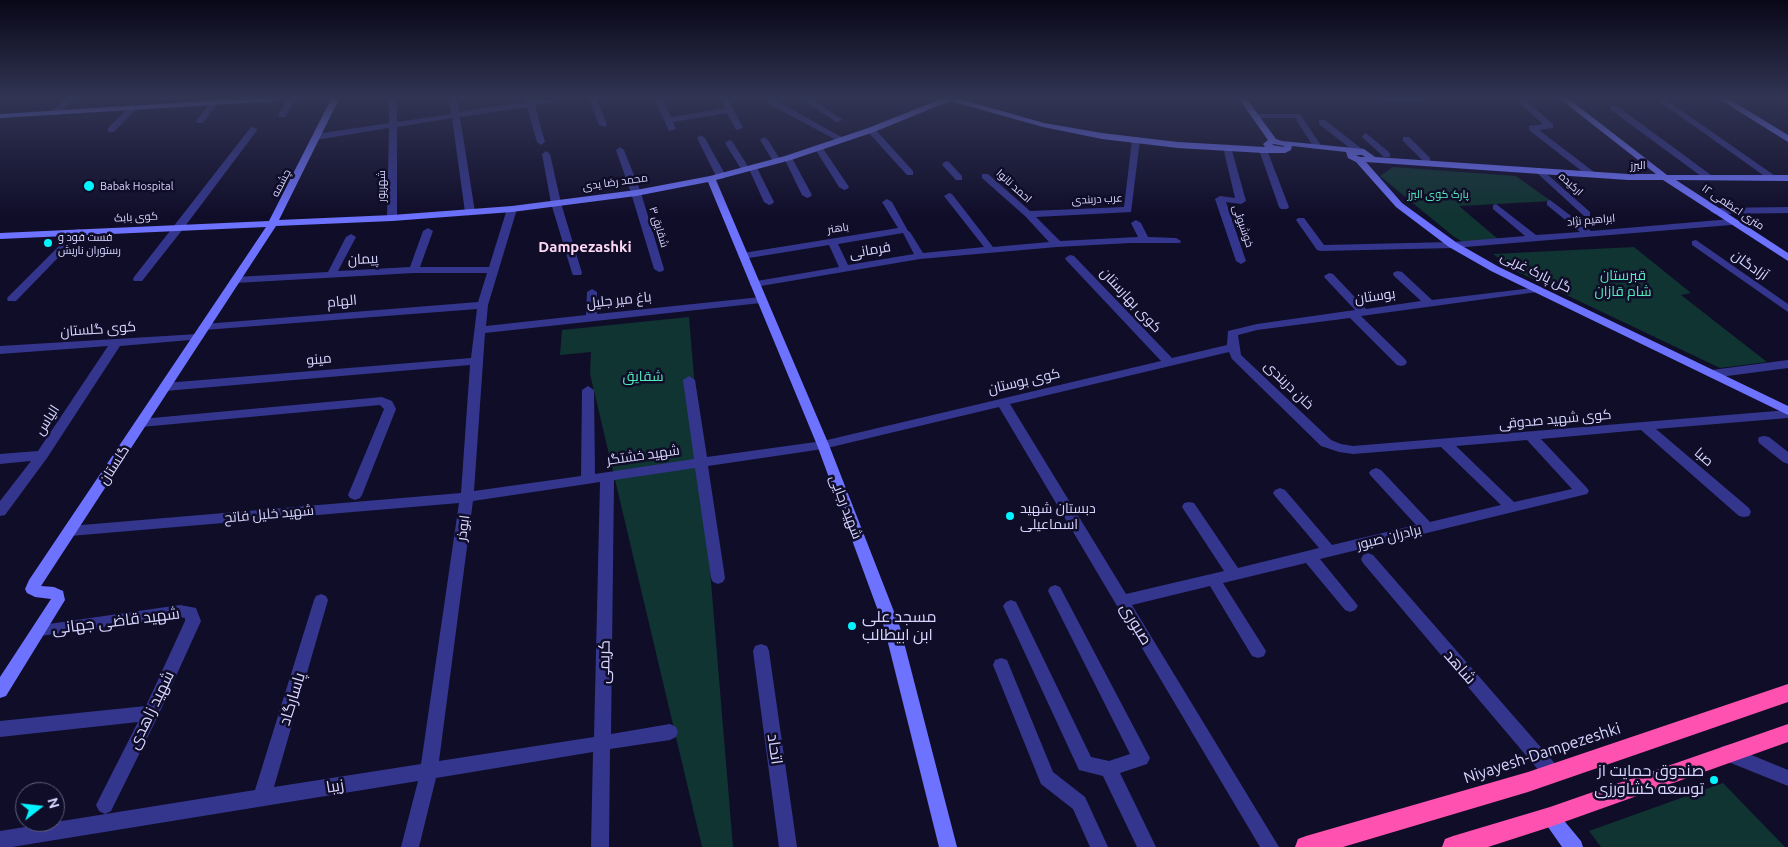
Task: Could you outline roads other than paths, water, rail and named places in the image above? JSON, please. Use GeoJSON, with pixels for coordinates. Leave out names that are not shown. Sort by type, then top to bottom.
{"type":"FeatureCollection","features":[{"type":"Feature","properties":{"kind":"highway","name":"Niyayesh-Dampezeshki"},"geometry":{"type":"LineString","coordinates":[[1306,847],[1552,773],[1788,693]]}},
{"type":"Feature","properties":{"kind":"highway"},"geometry":{"type":"LineString","coordinates":[[1453,847],[1550,817],[1788,733]]}},
{"type":"Feature","properties":{"kind":"main road","name":"چشمه"},"geometry":{"type":"LineString","coordinates":[[273,223],[315,139]]}},
{"type":"Feature","properties":{"kind":"main road","name":"محمد رضا یدی"},"geometry":{"type":"LineString","coordinates":[[273,223],[392,218],[512,209],[636,193],[749,169],[847,139]]}},
{"type":"Feature","properties":{"kind":"main road"},"geometry":{"type":"LineString","coordinates":[[1127,139],[1227,147],[1268,144],[1283,148]]}},
{"type":"Feature","properties":{"kind":"main road"},"geometry":{"type":"LineString","coordinates":[[1265,139],[1268,144]]}},
{"type":"Feature","properties":{"kind":"main road","name":"۱۲ متری اعظمی"},"geometry":{"type":"LineString","coordinates":[[1615,139],[1665,177],[1788,258]]}},
{"type":"Feature","properties":{"kind":"main road"},"geometry":{"type":"LineString","coordinates":[[1268,144],[1283,148]]}},
{"type":"Feature","properties":{"kind":"main road","name":"البرز"},"geometry":{"type":"LineString","coordinates":[[1283,148],[1318,147],[1361,156],[1388,155],[1458,164]]}},
{"type":"Feature","properties":{"kind":"main road","name":"البرز"},"geometry":{"type":"LineString","coordinates":[[1283,148],[1330,154],[1540,171],[1665,177],[1788,178]]}},
{"type":"Feature","properties":{"kind":"main road","name":"گل پارک غربی"},"geometry":{"type":"LineString","coordinates":[[1361,156],[1369,172],[1400,205],[1453,245],[1537,289],[1788,412]]}},
{"type":"Feature","properties":{"kind":"main road","name":"شهید رجایی"},"geometry":{"type":"LineString","coordinates":[[716,177],[743,256],[822,445],[892,627],[948,847]]}},
{"type":"Feature","properties":{"kind":"main road","name":"کوی بابک"},"geometry":{"type":"LineString","coordinates":[[0,236],[273,223]]}},
{"type":"Feature","properties":{"kind":"main road","name":"گلستان"},"geometry":{"type":"LineString","coordinates":[[0,691],[58,600],[58,595],[35,592],[32,589],[273,223]]}},
{"type":"Feature","properties":{"kind":"main road"},"geometry":{"type":"LineString","coordinates":[[1550,817],[1574,847]]}},
{"type":"Feature","properties":{"kind":"street"},"geometry":{"type":"LineString","coordinates":[[138,279],[247,139]]}},
{"type":"Feature","properties":{"kind":"street","name":"شهریور"},"geometry":{"type":"LineString","coordinates":[[392,218],[393,139]]}},
{"type":"Feature","properties":{"kind":"street"},"geometry":{"type":"LineString","coordinates":[[459,139],[470,212]]}},
{"type":"Feature","properties":{"kind":"street"},"geometry":{"type":"LineString","coordinates":[[701,139],[716,177]]}},
{"type":"Feature","properties":{"kind":"street"},"geometry":{"type":"LineString","coordinates":[[879,139],[910,173]]}},
{"type":"Feature","properties":{"kind":"street"},"geometry":{"type":"LineString","coordinates":[[1312,139],[1318,147]]}},
{"type":"Feature","properties":{"kind":"street"},"geometry":{"type":"LineString","coordinates":[[1341,139],[1361,156]]}},
{"type":"Feature","properties":{"kind":"street"},"geometry":{"type":"LineString","coordinates":[[1369,139],[1388,155]]}},
{"type":"Feature","properties":{"kind":"street"},"geometry":{"type":"LineString","coordinates":[[1406,139],[1427,160]]}},
{"type":"Feature","properties":{"kind":"street"},"geometry":{"type":"LineString","coordinates":[[1546,139],[1591,174]]}},
{"type":"Feature","properties":{"kind":"street"},"geometry":{"type":"LineString","coordinates":[[1656,139],[1708,177]]}},
{"type":"Feature","properties":{"kind":"street"},"geometry":{"type":"LineString","coordinates":[[1717,139],[1773,178]]}},
{"type":"Feature","properties":{"kind":"street"},"geometry":{"type":"LineString","coordinates":[[764,140],[777,161]]}},
{"type":"Feature","properties":{"kind":"street","name":"عرب دربندی"},"geometry":{"type":"LineString","coordinates":[[1028,214],[1128,210],[1136,140]]}},
{"type":"Feature","properties":{"kind":"street"},"geometry":{"type":"LineString","coordinates":[[729,143],[749,169],[769,202]]}},
{"type":"Feature","properties":{"kind":"street"},"geometry":{"type":"LineString","coordinates":[[1268,144],[1284,206]]}},
{"type":"Feature","properties":{"kind":"street","name":"خوشبوئی"},"geometry":{"type":"LineString","coordinates":[[1227,147],[1240,201],[1220,199],[1241,261]]}},
{"type":"Feature","properties":{"kind":"street"},"geometry":{"type":"LineString","coordinates":[[819,148],[844,187]]}},
{"type":"Feature","properties":{"kind":"street","name":"شقایق ۳"},"geometry":{"type":"LineString","coordinates":[[620,150],[636,193],[659,269]]}},
{"type":"Feature","properties":{"kind":"street"},"geometry":{"type":"LineString","coordinates":[[546,154],[556,203],[577,273]]}},
{"type":"Feature","properties":{"kind":"street"},"geometry":{"type":"LineString","coordinates":[[788,158],[807,195]]}},
{"type":"Feature","properties":{"kind":"street"},"geometry":{"type":"LineString","coordinates":[[946,164],[959,178]]}},
{"type":"Feature","properties":{"kind":"street","name":"ارکیده"},"geometry":{"type":"LineString","coordinates":[[1540,171],[1587,214]]}},
{"type":"Feature","properties":{"kind":"street","name":"احمد نانوا"},"geometry":{"type":"LineString","coordinates":[[985,176],[1028,214],[1057,244]]}},
{"type":"Feature","properties":{"kind":"street"},"geometry":{"type":"LineString","coordinates":[[949,196],[990,249]]}},
{"type":"Feature","properties":{"kind":"street","name":"باهنر"},"geometry":{"type":"LineString","coordinates":[[743,256],[904,230],[887,202]]}},
{"type":"Feature","properties":{"kind":"street"},"geometry":{"type":"LineString","coordinates":[[1550,204],[1588,233]]}},
{"type":"Feature","properties":{"kind":"street"},"geometry":{"type":"LineString","coordinates":[[1496,208],[1534,238]]}},
{"type":"Feature","properties":{"kind":"street","name":"ابوذر"},"geometry":{"type":"LineString","coordinates":[[410,847],[429,771],[441,694],[470,474],[476,361],[483,305],[492,270],[512,209]]}},
{"type":"Feature","properties":{"kind":"street"},"geometry":{"type":"LineString","coordinates":[[1715,211],[1788,210]]}},
{"type":"Feature","properties":{"kind":"street","name":"ابراهیم نژاد"},"geometry":{"type":"LineString","coordinates":[[1301,220],[1321,248],[1453,245],[1731,222]]}},
{"type":"Feature","properties":{"kind":"street"},"geometry":{"type":"LineString","coordinates":[[1136,223],[1144,240]]}},
{"type":"Feature","properties":{"kind":"street"},"geometry":{"type":"LineString","coordinates":[[414,270],[428,231]]}},
{"type":"Feature","properties":{"kind":"street"},"geometry":{"type":"LineString","coordinates":[[12,299],[78,232]]}},
{"type":"Feature","properties":{"kind":"street"},"geometry":{"type":"LineString","coordinates":[[907,234],[920,256]]}},
{"type":"Feature","properties":{"kind":"street"},"geometry":{"type":"LineString","coordinates":[[331,275],[351,237]]}},
{"type":"Feature","properties":{"kind":"street","name":"فرمانی"},"geometry":{"type":"LineString","coordinates":[[755,284],[920,256],[1057,244],[1176,240]]}},
{"type":"Feature","properties":{"kind":"street"},"geometry":{"type":"LineString","coordinates":[[832,242],[843,265]]}},
{"type":"Feature","properties":{"kind":"street","name":"آزادگان"},"geometry":{"type":"LineString","coordinates":[[1696,243],[1788,309]]}},
{"type":"Feature","properties":{"kind":"street","name":"کوی بهارستان"},"geometry":{"type":"LineString","coordinates":[[1070,258],[1169,362]]}},
{"type":"Feature","properties":{"kind":"street","name":"پیمان"},"geometry":{"type":"LineString","coordinates":[[235,280],[414,270],[492,270]]}},
{"type":"Feature","properties":{"kind":"street"},"geometry":{"type":"LineString","coordinates":[[1398,274],[1430,304]]}},
{"type":"Feature","properties":{"kind":"street"},"geometry":{"type":"LineString","coordinates":[[1329,276],[1400,362]]}},
{"type":"Feature","properties":{"kind":"street","name":"بوستان"},"geometry":{"type":"LineString","coordinates":[[1233,347],[1232,333],[1257,327],[1537,289]]}},
{"type":"Feature","properties":{"kind":"street"},"geometry":{"type":"LineString","coordinates":[[590,318],[592,292]]}},
{"type":"Feature","properties":{"kind":"street","name":"باغ میر جلیل"},"geometry":{"type":"LineString","coordinates":[[480,330],[761,300]]}},
{"type":"Feature","properties":{"kind":"street","name":"الهام"},"geometry":{"type":"LineString","coordinates":[[201,332],[483,305]]}},
{"type":"Feature","properties":{"kind":"street","name":"کوی گلستان"},"geometry":{"type":"LineString","coordinates":[[0,350],[116,343],[201,332]]}},
{"type":"Feature","properties":{"kind":"street","name":"الیاس"},"geometry":{"type":"LineString","coordinates":[[0,511],[42,455],[116,343]]}},
{"type":"Feature","properties":{"kind":"street","name":"کوی بوستان"},"geometry":{"type":"LineString","coordinates":[[822,445],[1233,347]]}},
{"type":"Feature","properties":{"kind":"street","name":"خان دربندی"},"geometry":{"type":"LineString","coordinates":[[1233,347],[1236,356],[1326,443]]}},
{"type":"Feature","properties":{"kind":"street","name":"مینو"},"geometry":{"type":"LineString","coordinates":[[165,387],[476,361]]}},
{"type":"Feature","properties":{"kind":"street"},"geometry":{"type":"LineString","coordinates":[[1712,374],[1788,364]]}},
{"type":"Feature","properties":{"kind":"street"},"geometry":{"type":"LineString","coordinates":[[689,380],[718,578]]}},
{"type":"Feature","properties":{"kind":"street"},"geometry":{"type":"LineString","coordinates":[[588,390],[588,479]]}},
{"type":"Feature","properties":{"kind":"street"},"geometry":{"type":"LineString","coordinates":[[141,423],[382,401],[388,404],[390,409],[355,495]]}},
{"type":"Feature","properties":{"kind":"street","name":"صبوری"},"geometry":{"type":"LineString","coordinates":[[1002,402],[1270,847]]}},
{"type":"Feature","properties":{"kind":"street","name":"کوی شهید صدوقی"},"geometry":{"type":"LineString","coordinates":[[1326,443],[1338,448],[1353,450],[1788,412]]}},
{"type":"Feature","properties":{"kind":"street","name":"صبا"},"geometry":{"type":"LineString","coordinates":[[1644,426],[1744,512]]}},
{"type":"Feature","properties":{"kind":"street","name":"برادران صبور"},"geometry":{"type":"LineString","coordinates":[[1122,600],[1582,491],[1530,436]]}},
{"type":"Feature","properties":{"kind":"street"},"geometry":{"type":"LineString","coordinates":[[1764,440],[1788,459]]}},
{"type":"Feature","properties":{"kind":"street"},"geometry":{"type":"LineString","coordinates":[[1445,443],[1512,508]]}},
{"type":"Feature","properties":{"kind":"street","name":"شهید خشتگر"},"geometry":{"type":"LineString","coordinates":[[467,497],[822,445]]}},
{"type":"Feature","properties":{"kind":"street"},"geometry":{"type":"LineString","coordinates":[[0,459],[42,455]]}},
{"type":"Feature","properties":{"kind":"street"},"geometry":{"type":"LineString","coordinates":[[1376,472],[1427,528]]}},
{"type":"Feature","properties":{"kind":"street","name":"کریمی"},"geometry":{"type":"LineString","coordinates":[[600,847],[607,477]]}},
{"type":"Feature","properties":{"kind":"street"},"geometry":{"type":"LineString","coordinates":[[1280,493],[1329,551]]}},
{"type":"Feature","properties":{"kind":"street","name":"شهید خلیل فاتح"},"geometry":{"type":"LineString","coordinates":[[70,531],[467,497]]}},
{"type":"Feature","properties":{"kind":"street"},"geometry":{"type":"LineString","coordinates":[[1189,507],[1234,574]]}},
{"type":"Feature","properties":{"kind":"street"},"geometry":{"type":"LineString","coordinates":[[1308,556],[1350,606]]}},
{"type":"Feature","properties":{"kind":"street","name":"شاهد"},"geometry":{"type":"LineString","coordinates":[[1368,560],[1552,773]]}},
{"type":"Feature","properties":{"kind":"street"},"geometry":{"type":"LineString","coordinates":[[1213,579],[1258,651]]}},
{"type":"Feature","properties":{"kind":"street"},"geometry":{"type":"LineString","coordinates":[[1010,606],[1085,764],[1109,769],[1141,758],[1055,592]]}},
{"type":"Feature","properties":{"kind":"street","name":"پاسارگاد"},"geometry":{"type":"LineString","coordinates":[[262,798],[321,600]]}},
{"type":"Feature","properties":{"kind":"street","name":"شهید قاضی جهانی"},"geometry":{"type":"LineString","coordinates":[[40,630],[180,611],[191,612]]}},
{"type":"Feature","properties":{"kind":"street","name":"شهید زاهدی"},"geometry":{"type":"LineString","coordinates":[[105,805],[151,713],[193,621],[191,612]]}},
{"type":"Feature","properties":{"kind":"street","name":"اتحاد"},"geometry":{"type":"LineString","coordinates":[[761,651],[788,847]]}},
{"type":"Feature","properties":{"kind":"street"},"geometry":{"type":"LineString","coordinates":[[1001,665],[1047,778],[1079,803],[1099,847]]}},
{"type":"Feature","properties":{"kind":"street"},"geometry":{"type":"LineString","coordinates":[[0,729],[151,713]]}},
{"type":"Feature","properties":{"kind":"street","name":"زیبا"},"geometry":{"type":"LineString","coordinates":[[0,840],[670,732]]}},
{"type":"Feature","properties":{"kind":"street"},"geometry":{"type":"LineString","coordinates":[[1727,753],[1788,778]]}},
{"type":"Feature","properties":{"kind":"street"},"geometry":{"type":"LineString","coordinates":[[1109,769],[1147,847]]}},
{"type":"Feature","properties":{"kind":"place","name":"Babak Hospital"},"geometry":{"type":"Point","coordinates":[89,186]}},
{"type":"Feature","properties":{"kind":"place","name":"فست فود و رستوران ناریش"},"geometry":{"type":"Point","coordinates":[48,243]}},
{"type":"Feature","properties":{"kind":"place","name":"دبستان شهید اسماعیلی"},"geometry":{"type":"Point","coordinates":[1010,516]}},
{"type":"Feature","properties":{"kind":"place","name":"مسجد علی ابن ابیطالب"},"geometry":{"type":"Point","coordinates":[852,626]}},
{"type":"Feature","properties":{"kind":"place","name":"صندوق حمایت از توسعه کشاورزی"},"geometry":{"type":"Point","coordinates":[1714,780]}},
{"type":"Feature","properties":{"kind":"district","name":"Dampezashki"},"geometry":{"type":"Point","coordinates":[585,247]}},
{"type":"Feature","properties":{"kind":"park label","name":"پارک کوی البرز"},"geometry":{"type":"Point","coordinates":[1438,194]}},
{"type":"Feature","properties":{"kind":"park label","name":"قبرستان شام قازان"},"geometry":{"type":"Point","coordinates":[1623,284]}},
{"type":"Feature","properties":{"kind":"park label","name":"شقایق"},"geometry":{"type":"Point","coordinates":[643,376]}}]}
